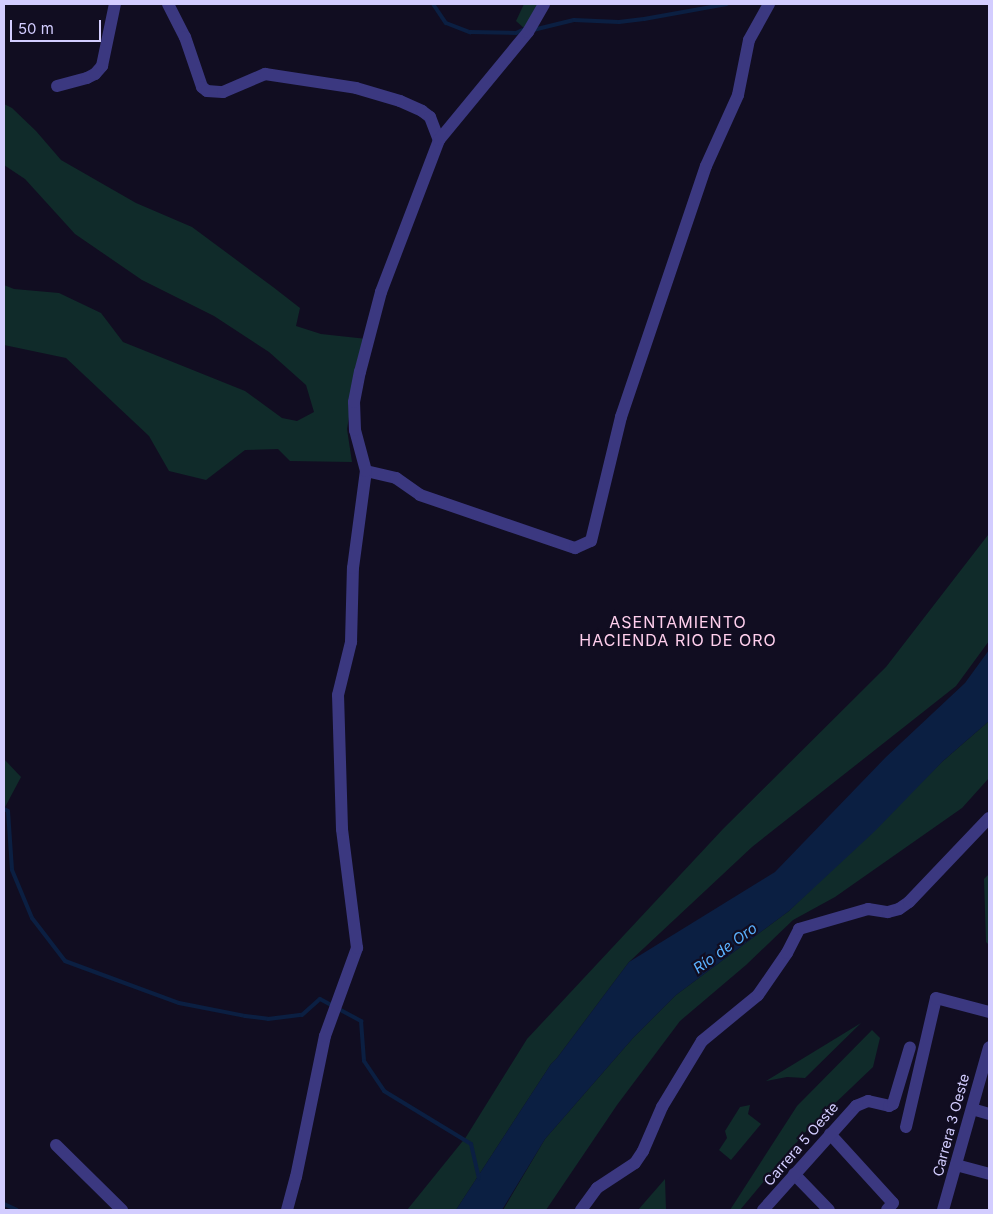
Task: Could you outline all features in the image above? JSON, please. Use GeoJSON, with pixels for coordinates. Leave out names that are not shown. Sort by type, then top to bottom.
{"type":"FeatureCollection","features":[{"type":"Feature","properties":{"kind":"street"},"geometry":{"type":"LineString","coordinates":[[57,86],[87,78],[95,74],[102,66],[115,4]]}},
{"type":"Feature","properties":{"kind":"street"},"geometry":{"type":"LineString","coordinates":[[168,4],[185,37],[202,87],[206,91],[223,92],[264,74],[356,88],[400,101],[422,111],[430,117],[439,140]]}},
{"type":"Feature","properties":{"kind":"street"},"geometry":{"type":"LineString","coordinates":[[287,1210],[296,1177],[325,1036],[357,948],[342,829],[338,695],[352,642],[353,568],[366,471],[355,430],[354,402],[360,372],[381,292],[439,140],[528,32],[544,4]]}},
{"type":"Feature","properties":{"kind":"street"},"geometry":{"type":"LineString","coordinates":[[366,471],[396,478],[420,495],[575,548],[591,541],[621,417],[706,166],[738,95],[749,40],[769,4]]}},
{"type":"Feature","properties":{"kind":"street"},"geometry":{"type":"LineString","coordinates":[[581,1210],[597,1188],[635,1163],[643,1151],[662,1108],[702,1041],[758,995],[787,953],[799,929],[804,925],[868,909],[888,912],[899,909],[909,902],[989,818]]}},
{"type":"Feature","properties":{"kind":"street"},"geometry":{"type":"LineString","coordinates":[[906,1127],[936,998],[989,1012]]}},
{"type":"Feature","properties":{"kind":"street","name":"Carrera 5 Oeste"},"geometry":{"type":"LineString","coordinates":[[763,1210],[856,1106],[868,1102],[889,1106],[893,1104],[910,1047]]}},
{"type":"Feature","properties":{"kind":"street","name":"Carrera 3 Oeste"},"geometry":{"type":"LineString","coordinates":[[943,1210],[988,1054]]}},
{"type":"Feature","properties":{"kind":"street"},"geometry":{"type":"LineString","coordinates":[[972,1109],[989,1114]]}},
{"type":"Feature","properties":{"kind":"street"},"geometry":{"type":"LineString","coordinates":[[830,1134],[893,1204],[887,1210]]}},
{"type":"Feature","properties":{"kind":"street"},"geometry":{"type":"LineString","coordinates":[[56,1146],[122,1210]]}},
{"type":"Feature","properties":{"kind":"street"},"geometry":{"type":"LineString","coordinates":[[956,1165],[989,1174]]}},
{"type":"Feature","properties":{"kind":"street"},"geometry":{"type":"LineString","coordinates":[[794,1174],[829,1210]]}},
{"type":"Feature","properties":{"kind":"green space"},"geometry":{"type":"Polygon","coordinates":[[[524,4],[539,4],[525,29],[516,21],[524,4]]]}},
{"type":"Feature","properties":{"kind":"green space"},"geometry":{"type":"Polygon","coordinates":[[[4,104],[12,108],[36,131],[61,160],[136,203],[192,227],[273,287],[300,308],[296,326],[321,334],[367,339],[357,370],[347,429],[352,462],[290,461],[278,449],[245,450],[206,480],[169,471],[149,436],[66,358],[4,345],[4,285],[14,289],[59,293],[101,313],[123,342],[245,391],[282,418],[297,421],[314,412],[306,385],[269,352],[214,316],[142,280],[75,234],[25,179],[4,165],[4,104]]]}},
{"type":"Feature","properties":{"kind":"green space"},"geometry":{"type":"Polygon","coordinates":[[[988,535],[989,641],[956,686],[752,847],[629,962],[551,1064],[456,1210],[407,1210],[466,1137],[527,1039],[723,829],[886,667],[988,535]]]}},
{"type":"Feature","properties":{"kind":"green space"},"geometry":{"type":"Polygon","coordinates":[[[989,721],[989,778],[962,808],[835,897],[793,920],[746,965],[680,1021],[617,1105],[546,1210],[503,1210],[545,1139],[633,1038],[676,995],[789,911],[943,761],[989,721]]]}},
{"type":"Feature","properties":{"kind":"green space"},"geometry":{"type":"Polygon","coordinates":[[[4,759],[21,777],[4,809],[4,759]]]}},
{"type":"Feature","properties":{"kind":"green space"},"geometry":{"type":"Polygon","coordinates":[[[989,874],[989,945],[986,942],[984,879],[989,874]]]}},
{"type":"Feature","properties":{"kind":"green space"},"geometry":{"type":"Polygon","coordinates":[[[861,1023],[805,1078],[787,1077],[766,1081],[861,1023]]]}},
{"type":"Feature","properties":{"kind":"green space"},"geometry":{"type":"Polygon","coordinates":[[[872,1030],[880,1038],[873,1067],[807,1130],[740,1210],[730,1210],[797,1106],[872,1030]]]}},
{"type":"Feature","properties":{"kind":"green space"},"geometry":{"type":"Polygon","coordinates":[[[750,1105],[748,1114],[761,1124],[731,1160],[719,1150],[727,1138],[725,1131],[740,1107],[750,1105]]]}},
{"type":"Feature","properties":{"kind":"green space"},"geometry":{"type":"Polygon","coordinates":[[[665,1179],[666,1210],[638,1210],[665,1179]]]}},
{"type":"Feature","properties":{"kind":"water","name":"Río de Oro"},"geometry":{"type":"Polygon","coordinates":[[[989,650],[989,721],[943,761],[875,831],[789,911],[676,995],[633,1038],[545,1139],[502,1210],[456,1210],[551,1064],[629,962],[775,872],[886,757],[965,683],[989,650]]]}},
{"type":"Feature","properties":{"kind":"waterway"},"geometry":{"type":"LineString","coordinates":[[433,4],[446,23],[470,32],[516,33],[525,29]]}},
{"type":"Feature","properties":{"kind":"waterway"},"geometry":{"type":"LineString","coordinates":[[533,30],[574,20],[619,22],[727,4]]}},
{"type":"Feature","properties":{"kind":"waterway"},"geometry":{"type":"LineString","coordinates":[[4,809],[8,811],[12,870],[32,918],[65,961],[179,1003],[245,1016],[268,1019],[302,1015],[320,999],[361,1021],[364,1061],[384,1091],[471,1144],[479,1178]]}},
{"type":"Feature","properties":{"kind":"waterway"},"geometry":{"type":"LineString","coordinates":[[4,1204],[17,1210]]}},
{"type":"Feature","properties":{"kind":"district","name":"ASENTAMIENTO HACIENDA RIO DE ORO"},"geometry":{"type":"Point","coordinates":[678,631]}}]}
